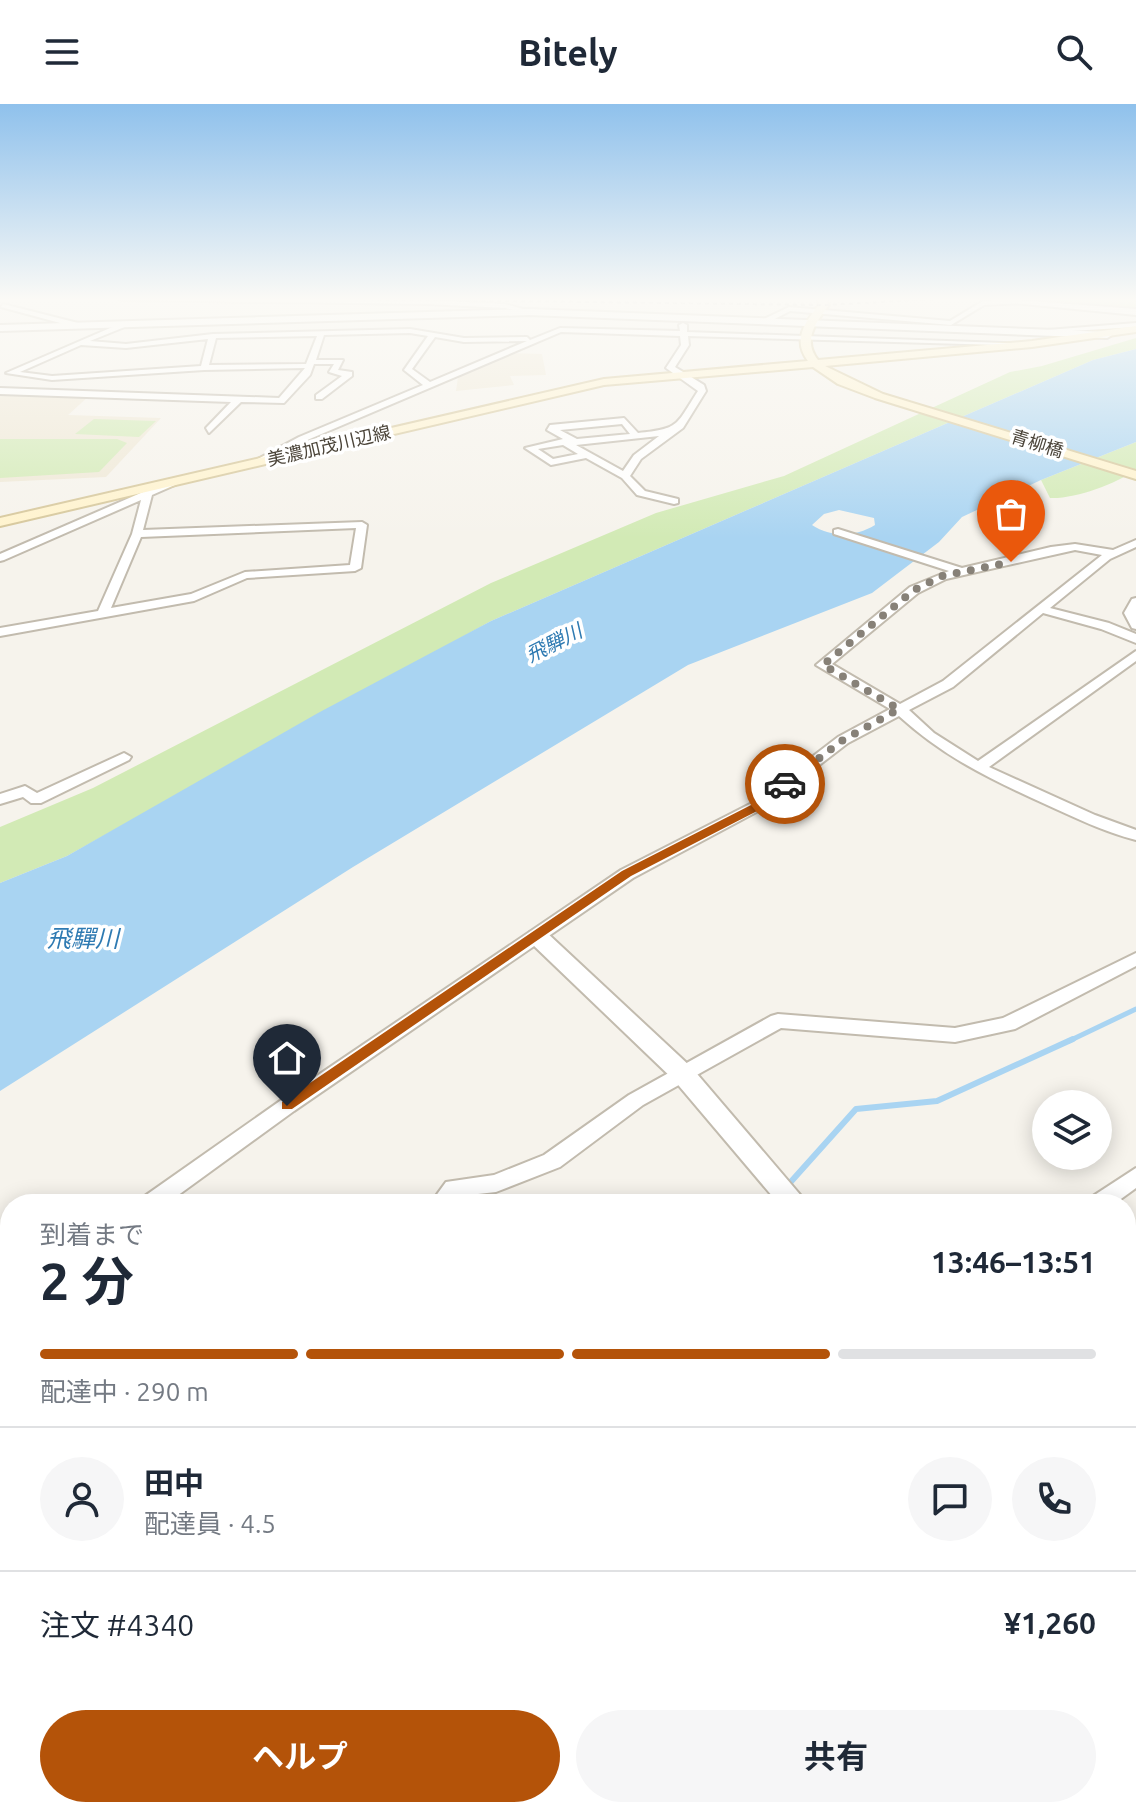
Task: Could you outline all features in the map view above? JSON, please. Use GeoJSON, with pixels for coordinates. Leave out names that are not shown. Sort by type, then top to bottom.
{"type":"FeatureCollection","features":[{"type":"Feature","properties":{"kind":"main road","name":"美濃加茂川辺線"},"geometry":{"type":"LineString","coordinates":[[0,522],[568,389],[647,378]]}},
{"type":"Feature","properties":{"kind":"main road","name":"青柳橋"},"geometry":{"type":"LineString","coordinates":[[842,378],[921,409],[1136,475]]}},
{"type":"Feature","properties":{"kind":"street"},"geometry":{"type":"LineString","coordinates":[[0,391],[285,399],[303,378]]}},
{"type":"Feature","properties":{"kind":"street"},"geometry":{"type":"LineString","coordinates":[[319,397],[344,378]]}},
{"type":"Feature","properties":{"kind":"street"},"geometry":{"type":"LineString","coordinates":[[419,378],[429,385]]}},
{"type":"Feature","properties":{"kind":"street"},"geometry":{"type":"LineString","coordinates":[[259,462],[302,439],[446,378]]}},
{"type":"Feature","properties":{"kind":"street"},"geometry":{"type":"LineString","coordinates":[[625,476],[637,457],[670,433],[694,407],[701,387],[683,378]]}},
{"type":"Feature","properties":{"kind":"street"},"geometry":{"type":"LineString","coordinates":[[140,410],[159,397]]}},
{"type":"Feature","properties":{"kind":"street"},"geometry":{"type":"LineString","coordinates":[[209,430],[239,399]]}},
{"type":"Feature","properties":{"kind":"street"},"geometry":{"type":"LineString","coordinates":[[636,436],[624,421],[550,428],[575,442],[670,433]]}},
{"type":"Feature","properties":{"kind":"street"},"geometry":{"type":"LineString","coordinates":[[587,455],[551,462],[530,448],[564,442],[625,476],[641,493],[674,501]]}},
{"type":"Feature","properties":{"kind":"street"},"geometry":{"type":"LineString","coordinates":[[0,558],[173,482]]}},
{"type":"Feature","properties":{"kind":"street"},"geometry":{"type":"LineString","coordinates":[[104,610],[137,534],[147,496]]}},
{"type":"Feature","properties":{"kind":"street"},"geometry":{"type":"LineString","coordinates":[[0,632],[104,610],[194,597],[245,575],[355,568],[362,525],[137,534]]}},
{"type":"Feature","properties":{"kind":"street"},"geometry":{"type":"LineString","coordinates":[[838,532],[966,573]]}},
{"type":"Feature","properties":{"kind":"street"},"geometry":{"type":"LineString","coordinates":[[164,1194],[287,1106],[627,874],[757,806],[843,740],[948,684],[1113,553],[1136,543]]}},
{"type":"Feature","properties":{"kind":"street"},"geometry":{"type":"LineString","coordinates":[[1113,553],[1075,547],[1051,550],[966,573],[942,576],[914,590],[823,665],[899,709],[929,736],[978,768],[1089,818],[1136,835]]}},
{"type":"Feature","properties":{"kind":"street"},"geometry":{"type":"LineString","coordinates":[[1136,602],[1130,613],[1136,625]]}},
{"type":"Feature","properties":{"kind":"street"},"geometry":{"type":"LineString","coordinates":[[1041,609],[1105,626],[1136,639]]}},
{"type":"Feature","properties":{"kind":"street"},"geometry":{"type":"LineString","coordinates":[[978,768],[1136,655]]}},
{"type":"Feature","properties":{"kind":"street"},"geometry":{"type":"LineString","coordinates":[[0,799],[25,791],[36,800],[124,757]]}},
{"type":"Feature","properties":{"kind":"street"},"geometry":{"type":"LineString","coordinates":[[538,937],[683,1074],[786,1194]]}},
{"type":"Feature","properties":{"kind":"street"},"geometry":{"type":"LineString","coordinates":[[449,1194],[454,1188],[496,1183],[552,1161],[636,1100],[778,1021],[955,1035],[1008,1024],[1136,959]]}},
{"type":"Feature","properties":{"kind":"street"},"geometry":{"type":"LineString","coordinates":[[1112,1194],[1136,1176]]}},
{"type":"Feature","properties":{"kind":"shaded area"},"geometry":{"type":"Polygon","coordinates":[[[458,378],[511,378],[514,385],[456,391],[458,378]]]}},
{"type":"Feature","properties":{"kind":"shaded area"},"geometry":{"type":"Polygon","coordinates":[[[0,394],[90,395],[68,415],[161,418],[106,477],[0,482],[0,394]]]}},
{"type":"Feature","properties":{"kind":"green space"},"geometry":{"type":"Polygon","coordinates":[[[997,378],[1052,378],[491,621],[67,856],[0,883],[0,827],[93,788],[491,583],[656,513],[784,476],[997,378]]]}},
{"type":"Feature","properties":{"kind":"green space"},"geometry":{"type":"Polygon","coordinates":[[[94,419],[156,421],[139,437],[75,434],[94,419]]]}},
{"type":"Feature","properties":{"kind":"green space"},"geometry":{"type":"Polygon","coordinates":[[[0,439],[117,439],[127,443],[99,472],[0,478],[0,439]]]}},
{"type":"Feature","properties":{"kind":"green space"},"geometry":{"type":"Polygon","coordinates":[[[1136,442],[1136,470],[1095,490],[1050,498],[1041,480],[1136,442]]]}},
{"type":"Feature","properties":{"kind":"water","name":"飛驒川"},"geometry":{"type":"Polygon","coordinates":[[[1052,378],[1136,378],[1136,442],[1041,480],[962,517],[939,542],[872,593],[688,665],[353,867],[0,1091],[0,883],[67,856],[318,713],[491,621],[1052,378]],[[839,510],[824,514],[812,525],[835,534],[852,534],[875,525],[874,518],[839,510]]]}},
{"type":"Feature","properties":{"kind":"waterway"},"geometry":{"type":"LineString","coordinates":[[1069,1041],[1136,1009]]}},
{"type":"Feature","properties":{"kind":"waterway"},"geometry":{"type":"LineString","coordinates":[[788,1185],[856,1109],[937,1101],[1073,1039]]}},
{"type":"Feature","properties":{"kind":"way so far"},"geometry":{"type":"LineString","coordinates":[[785,784],[843,740],[899,709],[823,665],[914,590],[942,576],[1011,562]]}},
{"type":"Feature","properties":{"kind":"route"},"geometry":{"type":"LineString","coordinates":[[287,1106],[627,874],[757,806],[785,784]]}},
{"type":"Feature","properties":{"kind":"water label","name":"飛騨川"},"geometry":{"type":"Point","coordinates":[554,643]}}]}
